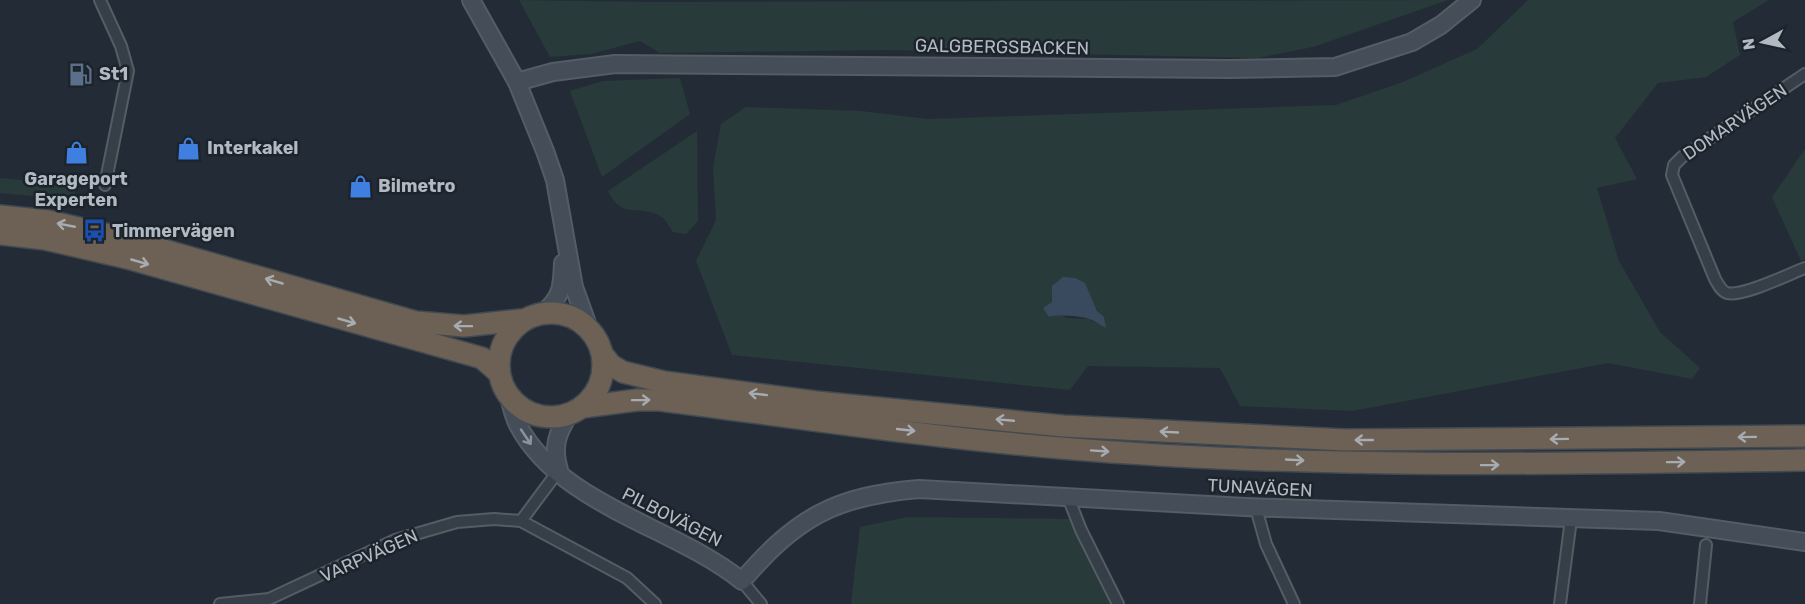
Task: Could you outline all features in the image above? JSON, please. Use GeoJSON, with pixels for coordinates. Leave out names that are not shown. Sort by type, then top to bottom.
{"type":"FeatureCollection","features":[{"type":"Feature","properties":{"kind":"highway"},"geometry":{"type":"LineString","coordinates":[[0,216],[48,221],[118,237],[416,322],[464,326],[521,320],[543,314],[567,315],[588,326],[603,355],[611,365],[622,372],[664,382],[849,405],[1073,427],[1356,440],[1805,436]]}},
{"type":"Feature","properties":{"kind":"highway"},"geometry":{"type":"LineString","coordinates":[[0,234],[45,239],[127,258],[482,358],[498,372],[508,394],[520,407],[536,416],[637,400],[660,400],[1060,448],[1299,460],[1472,465],[1805,460]]}},
{"type":"Feature","properties":{"kind":"highway"},"geometry":{"type":"LineString","coordinates":[[498,372],[499,356],[504,340],[508,332],[521,320]]}},
{"type":"Feature","properties":{"kind":"highway"},"geometry":{"type":"LineString","coordinates":[[576,410],[599,386],[603,355]]}},
{"type":"Feature","properties":{"kind":"street"},"geometry":{"type":"LineString","coordinates":[[100,0],[121,46],[128,71],[105,185]]}},
{"type":"Feature","properties":{"kind":"street"},"geometry":{"type":"LineString","coordinates":[[471,0],[517,82],[555,180],[564,244],[574,287],[588,326]]}},
{"type":"Feature","properties":{"kind":"street","name":"GALGBERGSBACKEN"},"geometry":{"type":"LineString","coordinates":[[517,82],[554,72],[615,64],[1230,69],[1335,67],[1412,42],[1441,25],[1472,0]]}},
{"type":"Feature","properties":{"kind":"street","name":"DOMARVÄGEN"},"geometry":{"type":"LineString","coordinates":[[1805,74],[1682,157],[1674,165],[1671,175],[1715,279],[1724,291],[1730,293],[1745,291],[1805,268]]}},
{"type":"Feature","properties":{"kind":"street"},"geometry":{"type":"LineString","coordinates":[[543,314],[556,303],[561,292],[564,244]]}},
{"type":"Feature","properties":{"kind":"street","name":"PILBOVÄGEN"},"geometry":{"type":"LineString","coordinates":[[508,394],[518,424],[537,453],[597,501],[721,564],[742,581],[761,604]]}},
{"type":"Feature","properties":{"kind":"street"},"geometry":{"type":"LineString","coordinates":[[576,410],[560,428],[555,443],[559,470],[521,521],[627,578],[655,604]]}},
{"type":"Feature","properties":{"kind":"street","name":"TUNAVÄGEN"},"geometry":{"type":"LineString","coordinates":[[742,581],[764,555],[811,517],[843,502],[876,493],[919,489],[1256,507],[1684,523],[1805,542]]}},
{"type":"Feature","properties":{"kind":"street"},"geometry":{"type":"LineString","coordinates":[[1068,497],[1081,530],[1118,604]]}},
{"type":"Feature","properties":{"kind":"street"},"geometry":{"type":"LineString","coordinates":[[1256,507],[1266,544],[1294,604]]}},
{"type":"Feature","properties":{"kind":"street","name":"VARPVÄGEN"},"geometry":{"type":"LineString","coordinates":[[220,604],[269,599],[395,540],[457,522],[494,519],[521,521]]}},
{"type":"Feature","properties":{"kind":"street"},"geometry":{"type":"LineString","coordinates":[[1560,604],[1571,519]]}},
{"type":"Feature","properties":{"kind":"street"},"geometry":{"type":"LineString","coordinates":[[1700,604],[1706,545]]}},
{"type":"Feature","properties":{"kind":"shaded area"},"geometry":{"type":"Polygon","coordinates":[[[519,0],[647,2],[1448,0],[1313,47],[1258,58],[885,50],[660,53],[640,41],[591,54],[550,57],[519,0]]]}},
{"type":"Feature","properties":{"kind":"shaded area"},"geometry":{"type":"Polygon","coordinates":[[[1528,0],[1769,0],[1733,22],[1740,55],[1706,77],[1658,83],[1615,138],[1637,179],[1597,188],[1619,261],[1660,332],[1700,368],[1692,379],[1608,363],[1352,411],[1240,406],[1220,368],[1088,366],[1070,390],[732,355],[696,261],[716,220],[713,168],[721,124],[746,107],[861,111],[928,119],[1336,105],[1403,82],[1477,49],[1528,0]],[[1052,302],[1044,308],[1068,318],[1089,319],[1106,328],[1094,304],[1052,302]]]}},
{"type":"Feature","properties":{"kind":"shaded area"},"geometry":{"type":"Polygon","coordinates":[[[680,78],[690,114],[602,177],[570,91],[603,81],[680,78]]]}},
{"type":"Feature","properties":{"kind":"shaded area"},"geometry":{"type":"Polygon","coordinates":[[[697,131],[698,221],[686,234],[673,232],[662,217],[654,213],[625,209],[613,200],[608,191],[697,131]]]}},
{"type":"Feature","properties":{"kind":"shaded area"},"geometry":{"type":"Polygon","coordinates":[[[1805,149],[1805,259],[1801,261],[1772,197],[1805,149]]]}},
{"type":"Feature","properties":{"kind":"shaded area"},"geometry":{"type":"Polygon","coordinates":[[[0,178],[80,185],[73,195],[65,199],[0,193],[0,178]]]}},
{"type":"Feature","properties":{"kind":"shaded area"},"geometry":{"type":"Polygon","coordinates":[[[907,517],[1069,519],[1110,604],[851,604],[860,527],[907,517]]]}},
{"type":"Feature","properties":{"kind":"water"},"geometry":{"type":"Polygon","coordinates":[[[1063,277],[1075,278],[1085,283],[1097,311],[1104,317],[1106,328],[1093,321],[1075,316],[1049,317],[1043,308],[1052,302],[1052,286],[1063,277]]]}},
{"type":"Feature","properties":{"kind":"place","name":"St1"},"geometry":{"type":"Point","coordinates":[81,74]}},
{"type":"Feature","properties":{"kind":"place","name":"Interkakel"},"geometry":{"type":"Point","coordinates":[189,148]}},
{"type":"Feature","properties":{"kind":"place","name":"Garageport Experten"},"geometry":{"type":"Point","coordinates":[76,153]}},
{"type":"Feature","properties":{"kind":"place","name":"Bilmetro"},"geometry":{"type":"Point","coordinates":[360,186]}},
{"type":"Feature","properties":{"kind":"place","name":"Timmervägen"},"geometry":{"type":"Point","coordinates":[94,231]}}]}
